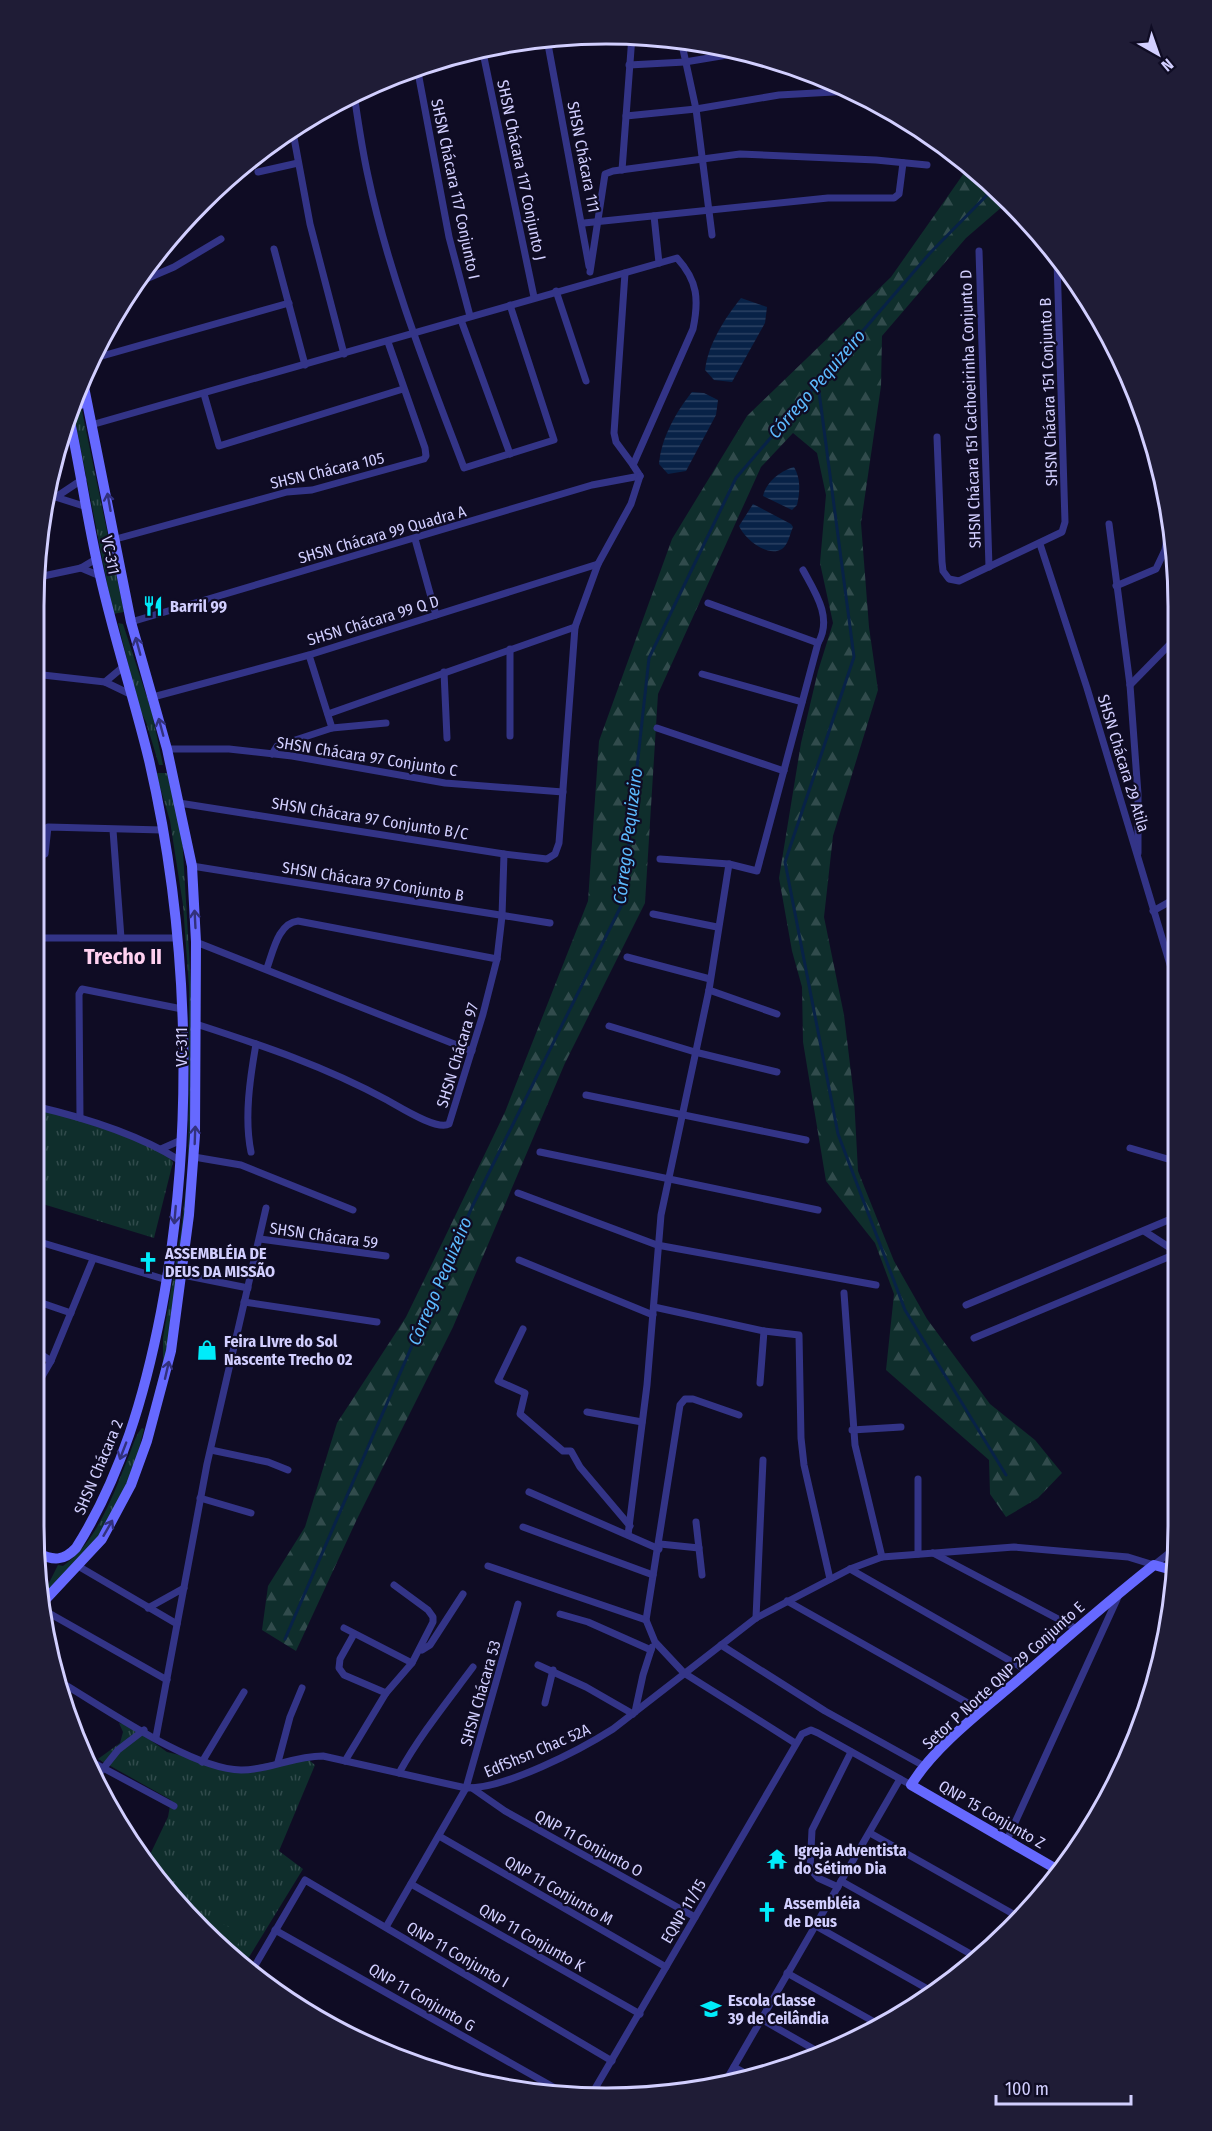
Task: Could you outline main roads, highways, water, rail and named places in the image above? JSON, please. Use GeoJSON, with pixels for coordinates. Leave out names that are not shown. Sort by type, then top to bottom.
{"type":"FeatureCollection","features":[{"type":"Feature","properties":{"kind":"main road","name":"VC-311"},"geometry":{"type":"LineString","coordinates":[[48,1597],[64,1577],[93,1551],[111,1524],[131,1485],[151,1426],[171,1351],[183,1275],[194,1157],[196,942],[192,866],[170,761],[132,622],[85,393]]}},
{"type":"Feature","properties":{"kind":"main road","name":"VC-311"},"geometry":{"type":"LineString","coordinates":[[72,429],[83,479],[96,559],[149,760],[162,830],[177,938],[182,1009]]}},
{"type":"Feature","properties":{"kind":"main road"},"geometry":{"type":"LineString","coordinates":[[112,626],[116,617],[122,616],[132,622]]}},
{"type":"Feature","properties":{"kind":"main road"},"geometry":{"type":"LineString","coordinates":[[149,760],[152,766],[159,769],[165,767],[170,761]]}},
{"type":"Feature","properties":{"kind":"main road","name":"SHSN Chácara 2"},"geometry":{"type":"LineString","coordinates":[[45,1556],[61,1559],[76,1548],[108,1490],[141,1396],[167,1280],[175,1219],[179,1160],[182,1009]]}},
{"type":"Feature","properties":{"kind":"main road"},"geometry":{"type":"LineString","coordinates":[[141,1396],[158,1403]]}},
{"type":"Feature","properties":{"kind":"main road"},"geometry":{"type":"LineString","coordinates":[[134,1420],[151,1426]]}},
{"type":"Feature","properties":{"kind":"main road","name":"Setor P Norte QNP 29 Conjunto E"},"geometry":{"type":"LineString","coordinates":[[911,1785],[924,1766],[982,1711],[1119,1592],[1154,1565],[1166,1568]]}},
{"type":"Feature","properties":{"kind":"main road","name":"QNP 15 Conjunto Z"},"geometry":{"type":"LineString","coordinates":[[911,1785],[1052,1867]]}},
{"type":"Feature","properties":{"kind":"water"},"geometry":{"type":"Polygon","coordinates":[[[741,298],[767,307],[765,323],[732,382],[714,380],[705,370],[713,341],[741,298]]]}},
{"type":"Feature","properties":{"kind":"water"},"geometry":{"type":"Polygon","coordinates":[[[692,392],[704,393],[718,400],[716,415],[686,471],[668,474],[659,464],[660,454],[675,417],[692,392]]]}},
{"type":"Feature","properties":{"kind":"water"},"geometry":{"type":"Polygon","coordinates":[[[794,467],[798,476],[799,490],[797,505],[792,510],[763,496],[767,486],[774,478],[794,467]]]}},
{"type":"Feature","properties":{"kind":"water"},"geometry":{"type":"Polygon","coordinates":[[[753,504],[793,527],[782,549],[770,551],[763,549],[742,531],[739,526],[753,504]]]}},
{"type":"Feature","properties":{"kind":"waterway","name":"Córrego Pequizeiro"},"geometry":{"type":"LineString","coordinates":[[285,1639],[472,1207],[622,904],[649,658],[736,478],[930,253],[988,194]]}},
{"type":"Feature","properties":{"kind":"waterway"},"geometry":{"type":"LineString","coordinates":[[818,384],[854,657],[785,862],[838,1134],[905,1310],[1006,1475]]}},
{"type":"Feature","properties":{"kind":"place","name":"Barril 99"},"geometry":{"type":"Point","coordinates":[153,606]}},
{"type":"Feature","properties":{"kind":"place","name":"ASSEMBLÉIA DE DEUS DA MISSÃO"},"geometry":{"type":"Point","coordinates":[148,1262]}},
{"type":"Feature","properties":{"kind":"place","name":"Feira LIvre do Sol Nascente Trecho 02"},"geometry":{"type":"Point","coordinates":[207,1350]}},
{"type":"Feature","properties":{"kind":"place","name":"Igreja Adventista do Sétimo Dia"},"geometry":{"type":"Point","coordinates":[777,1859]}},
{"type":"Feature","properties":{"kind":"place","name":"Assembléia de Deus"},"geometry":{"type":"Point","coordinates":[767,1912]}},
{"type":"Feature","properties":{"kind":"place","name":"Escola Classe 39 de Ceilândia"},"geometry":{"type":"Point","coordinates":[711,2009]}},
{"type":"Feature","properties":{"kind":"district","name":"Trecho II"},"geometry":{"type":"Point","coordinates":[123,956]}}]}
